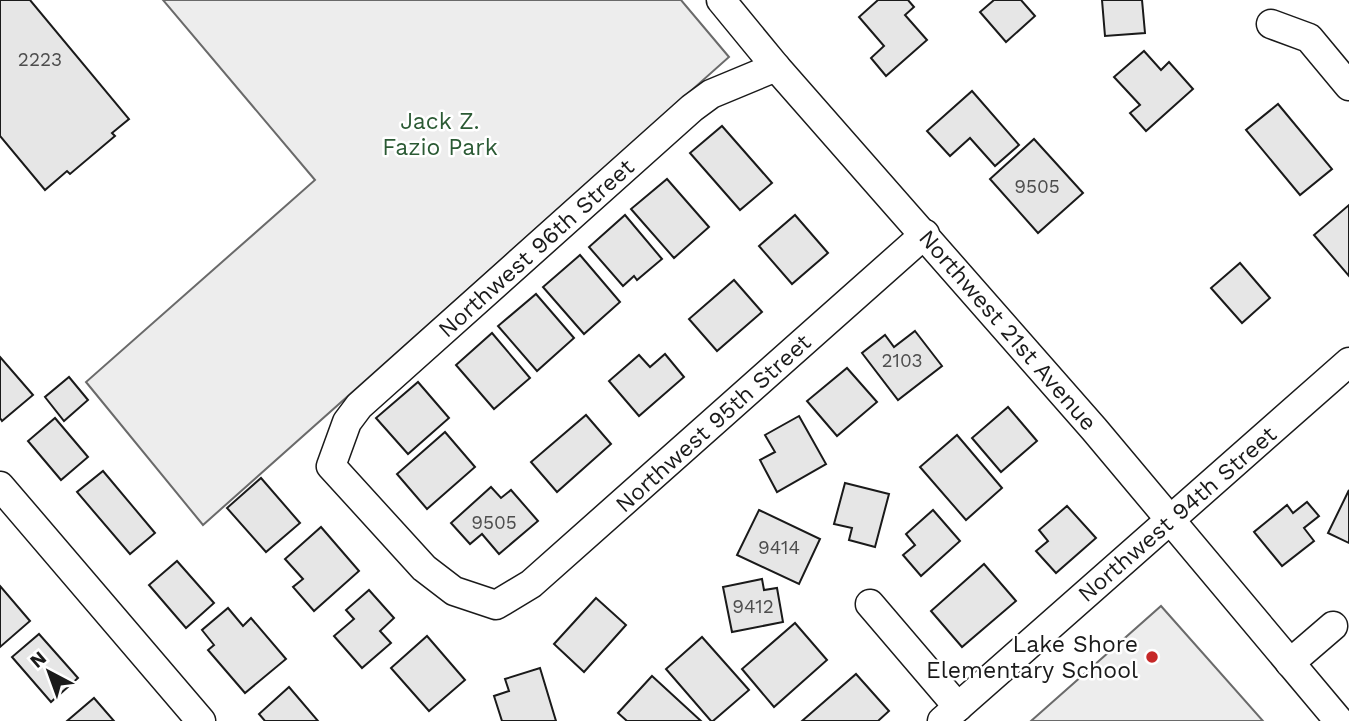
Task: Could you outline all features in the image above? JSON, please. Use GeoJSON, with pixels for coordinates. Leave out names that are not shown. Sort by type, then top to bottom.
{"type":"FeatureCollection","features":[{"type":"Feature","properties":{"kind":"street","name":"Northwest 21st Avenue"},"geometry":{"type":"LineString","coordinates":[[721,0],[776,67],[1094,429],[1339,721]]}},
{"type":"Feature","properties":{"kind":"street"},"geometry":{"type":"LineString","coordinates":[[1271,24],[1309,38],[1349,86]]}},
{"type":"Feature","properties":{"kind":"street","name":"Northwest 96th Street"},"geometry":{"type":"LineString","coordinates":[[496,605],[454,592],[424,568],[331,466],[347,422],[359,406],[692,108],[711,94],[776,67]]}},
{"type":"Feature","properties":{"kind":"street","name":"Northwest 95th Street"},"geometry":{"type":"LineString","coordinates":[[496,605],[531,584],[925,234]]}},
{"type":"Feature","properties":{"kind":"street","name":"Northwest 94th Street"},"geometry":{"type":"LineString","coordinates":[[950,714],[1349,362]]}},
{"type":"Feature","properties":{"kind":"street"},"geometry":{"type":"LineString","coordinates":[[0,486],[201,721]]}},
{"type":"Feature","properties":{"kind":"street"},"geometry":{"type":"LineString","coordinates":[[870,604],[950,714]]}},
{"type":"Feature","properties":{"kind":"street"},"geometry":{"type":"LineString","coordinates":[[1290,663],[1333,626]]}},
{"type":"Feature","properties":{"kind":"shaded area","name":"Jack Z. Fazio Park"},"geometry":{"type":"Polygon","coordinates":[[[163,0],[681,0],[729,57],[203,525],[86,382],[315,180],[163,0]]]}},
{"type":"Feature","properties":{"kind":"shaded area","name":"Lake Shore Elementary School"},"geometry":{"type":"Polygon","coordinates":[[[1161,606],[1263,721],[1031,721],[1161,606]]]}},
{"type":"Feature","properties":{"kind":"building"},"geometry":{"type":"Polygon","coordinates":[[[0,0],[30,0],[129,119],[112,133],[115,136],[70,174],[67,171],[45,190],[0,136],[0,0]]]}},
{"type":"Feature","properties":{"kind":"building"},"geometry":{"type":"Polygon","coordinates":[[[878,0],[908,0],[914,7],[905,15],[927,40],[886,76],[871,58],[884,46],[859,17],[878,0]]]}},
{"type":"Feature","properties":{"kind":"building"},"geometry":{"type":"Polygon","coordinates":[[[994,0],[1021,0],[1035,16],[1006,42],[980,12],[994,0]]]}},
{"type":"Feature","properties":{"kind":"building"},"geometry":{"type":"Polygon","coordinates":[[[1102,0],[1142,0],[1145,33],[1105,36],[1102,0]]]}},
{"type":"Feature","properties":{"kind":"building"},"geometry":{"type":"Polygon","coordinates":[[[1144,51],[1161,70],[1169,62],[1193,89],[1146,131],[1130,113],[1140,105],[1114,77],[1144,51]]]}},
{"type":"Feature","properties":{"kind":"building"},"geometry":{"type":"Polygon","coordinates":[[[972,91],[1019,145],[995,166],[970,138],[950,156],[927,131],[972,91]]]}},
{"type":"Feature","properties":{"kind":"building"},"geometry":{"type":"Polygon","coordinates":[[[1278,104],[1332,169],[1300,195],[1246,130],[1278,104]]]}},
{"type":"Feature","properties":{"kind":"building"},"geometry":{"type":"Polygon","coordinates":[[[722,126],[772,183],[740,210],[690,153],[722,126]]]}},
{"type":"Feature","properties":{"kind":"building"},"geometry":{"type":"Polygon","coordinates":[[[1034,139],[1083,193],[1038,233],[990,179],[1034,139]]]}},
{"type":"Feature","properties":{"kind":"building"},"geometry":{"type":"Polygon","coordinates":[[[667,179],[709,227],[674,258],[631,209],[667,179]]]}},
{"type":"Feature","properties":{"kind":"building"},"geometry":{"type":"Polygon","coordinates":[[[1349,205],[1349,276],[1314,235],[1349,205]]]}},
{"type":"Feature","properties":{"kind":"building"},"geometry":{"type":"Polygon","coordinates":[[[625,215],[662,259],[637,280],[634,276],[623,286],[589,247],[625,215]]]}},
{"type":"Feature","properties":{"kind":"building"},"geometry":{"type":"Polygon","coordinates":[[[795,215],[828,253],[792,284],[759,246],[795,215]]]}},
{"type":"Feature","properties":{"kind":"building"},"geometry":{"type":"Polygon","coordinates":[[[580,255],[620,302],[584,334],[543,287],[580,255]]]}},
{"type":"Feature","properties":{"kind":"building"},"geometry":{"type":"Polygon","coordinates":[[[1240,263],[1270,298],[1242,323],[1211,288],[1240,263]]]}},
{"type":"Feature","properties":{"kind":"building"},"geometry":{"type":"Polygon","coordinates":[[[734,280],[762,312],[717,351],[689,319],[734,280]]]}},
{"type":"Feature","properties":{"kind":"building"},"geometry":{"type":"Polygon","coordinates":[[[536,294],[574,338],[537,371],[498,326],[536,294]]]}},
{"type":"Feature","properties":{"kind":"building"},"geometry":{"type":"Polygon","coordinates":[[[915,331],[942,366],[898,400],[862,353],[885,335],[894,347],[915,331]]]}},
{"type":"Feature","properties":{"kind":"building"},"geometry":{"type":"Polygon","coordinates":[[[492,333],[530,378],[494,409],[456,365],[492,333]]]}},
{"type":"Feature","properties":{"kind":"building"},"geometry":{"type":"Polygon","coordinates":[[[665,354],[684,377],[639,416],[609,381],[639,355],[650,367],[665,354]]]}},
{"type":"Feature","properties":{"kind":"building"},"geometry":{"type":"Polygon","coordinates":[[[0,357],[33,395],[2,421],[0,418],[0,357]]]}},
{"type":"Feature","properties":{"kind":"building"},"geometry":{"type":"Polygon","coordinates":[[[847,368],[877,402],[837,436],[807,401],[847,368]]]}},
{"type":"Feature","properties":{"kind":"building"},"geometry":{"type":"Polygon","coordinates":[[[69,377],[88,400],[64,421],[45,397],[69,377]]]}},
{"type":"Feature","properties":{"kind":"building"},"geometry":{"type":"Polygon","coordinates":[[[418,382],[449,418],[408,454],[376,418],[418,382]]]}},
{"type":"Feature","properties":{"kind":"building"},"geometry":{"type":"Polygon","coordinates":[[[1008,407],[1037,441],[1001,472],[972,438],[1008,407]]]}},
{"type":"Feature","properties":{"kind":"building"},"geometry":{"type":"Polygon","coordinates":[[[586,415],[611,444],[557,492],[531,462],[586,415]]]}},
{"type":"Feature","properties":{"kind":"building"},"geometry":{"type":"Polygon","coordinates":[[[799,416],[826,464],[777,492],[760,460],[775,452],[765,435],[799,416]]]}},
{"type":"Feature","properties":{"kind":"building"},"geometry":{"type":"Polygon","coordinates":[[[55,418],[88,457],[61,480],[28,441],[55,418]]]}},
{"type":"Feature","properties":{"kind":"building"},"geometry":{"type":"Polygon","coordinates":[[[445,432],[475,467],[427,509],[397,474],[445,432]]]}},
{"type":"Feature","properties":{"kind":"building"},"geometry":{"type":"Polygon","coordinates":[[[957,435],[1002,488],[966,520],[920,467],[957,435]]]}},
{"type":"Feature","properties":{"kind":"building"},"geometry":{"type":"Polygon","coordinates":[[[103,471],[155,533],[130,554],[77,492],[103,471]]]}},
{"type":"Feature","properties":{"kind":"building"},"geometry":{"type":"Polygon","coordinates":[[[261,478],[300,523],[266,552],[227,508],[261,478]]]}},
{"type":"Feature","properties":{"kind":"building"},"geometry":{"type":"Polygon","coordinates":[[[845,483],[889,494],[875,547],[849,540],[852,528],[834,524],[845,483]]]}},
{"type":"Feature","properties":{"kind":"building"},"geometry":{"type":"Polygon","coordinates":[[[491,487],[501,498],[511,490],[538,521],[499,554],[482,534],[470,544],[451,523],[491,487]]]}},
{"type":"Feature","properties":{"kind":"building"},"geometry":{"type":"Polygon","coordinates":[[[1349,490],[1349,543],[1328,533],[1349,490]]]}},
{"type":"Feature","properties":{"kind":"building"},"geometry":{"type":"Polygon","coordinates":[[[1307,502],[1319,516],[1304,528],[1314,541],[1282,566],[1254,532],[1287,505],[1293,513],[1307,502]]]}},
{"type":"Feature","properties":{"kind":"building"},"geometry":{"type":"Polygon","coordinates":[[[1067,506],[1096,538],[1056,573],[1036,551],[1048,541],[1039,530],[1067,506]]]}},
{"type":"Feature","properties":{"kind":"building"},"geometry":{"type":"Polygon","coordinates":[[[759,510],[820,539],[799,584],[737,555],[759,510]]]}},
{"type":"Feature","properties":{"kind":"building"},"geometry":{"type":"Polygon","coordinates":[[[933,510],[960,541],[921,576],[903,555],[915,545],[906,534],[933,510]]]}},
{"type":"Feature","properties":{"kind":"building"},"geometry":{"type":"Polygon","coordinates":[[[321,527],[359,571],[314,611],[293,587],[303,579],[285,559],[321,527]]]}},
{"type":"Feature","properties":{"kind":"building"},"geometry":{"type":"Polygon","coordinates":[[[177,561],[214,603],[186,628],[149,585],[177,561]]]}},
{"type":"Feature","properties":{"kind":"building"},"geometry":{"type":"Polygon","coordinates":[[[984,564],[1016,601],[962,647],[931,611],[984,564]]]}},
{"type":"Feature","properties":{"kind":"building"},"geometry":{"type":"Polygon","coordinates":[[[762,579],[764,590],[777,588],[783,622],[732,632],[723,587],[762,579]]]}},
{"type":"Feature","properties":{"kind":"building"},"geometry":{"type":"Polygon","coordinates":[[[0,586],[30,621],[0,647],[0,586]]]}},
{"type":"Feature","properties":{"kind":"building"},"geometry":{"type":"Polygon","coordinates":[[[369,590],[394,618],[380,631],[391,643],[362,668],[334,636],[354,619],[346,610],[369,590]]]}},
{"type":"Feature","properties":{"kind":"building"},"geometry":{"type":"Polygon","coordinates":[[[596,598],[626,625],[584,672],[554,644],[596,598]]]}},
{"type":"Feature","properties":{"kind":"building"},"geometry":{"type":"Polygon","coordinates":[[[228,608],[243,626],[251,618],[286,659],[245,693],[208,650],[214,645],[202,630],[228,608]]]}},
{"type":"Feature","properties":{"kind":"building"},"geometry":{"type":"Polygon","coordinates":[[[795,623],[827,660],[774,707],[742,669],[795,623]]]}},
{"type":"Feature","properties":{"kind":"building"},"geometry":{"type":"Polygon","coordinates":[[[39,634],[78,678],[51,702],[12,657],[39,634]]]}},
{"type":"Feature","properties":{"kind":"building"},"geometry":{"type":"Polygon","coordinates":[[[427,636],[465,680],[429,711],[391,668],[427,636]]]}},
{"type":"Feature","properties":{"kind":"building"},"geometry":{"type":"Polygon","coordinates":[[[702,637],[749,690],[713,721],[666,669],[702,637]]]}},
{"type":"Feature","properties":{"kind":"building"},"geometry":{"type":"Polygon","coordinates":[[[540,668],[556,721],[502,721],[494,696],[509,691],[505,679],[540,668]]]}},
{"type":"Feature","properties":{"kind":"building"},"geometry":{"type":"Polygon","coordinates":[[[856,674],[889,711],[878,721],[802,721],[856,674]]]}},
{"type":"Feature","properties":{"kind":"building"},"geometry":{"type":"Polygon","coordinates":[[[652,676],[701,721],[627,721],[618,713],[652,676]]]}},
{"type":"Feature","properties":{"kind":"building"},"geometry":{"type":"Polygon","coordinates":[[[289,687],[318,721],[265,721],[259,714],[289,687]]]}},
{"type":"Feature","properties":{"kind":"building"},"geometry":{"type":"Polygon","coordinates":[[[94,698],[114,721],[67,721],[94,698]]]}},
{"type":"Feature","properties":{"kind":"place","name":"Lake Shore Elementary School"},"geometry":{"type":"Point","coordinates":[1152,657]}}]}
